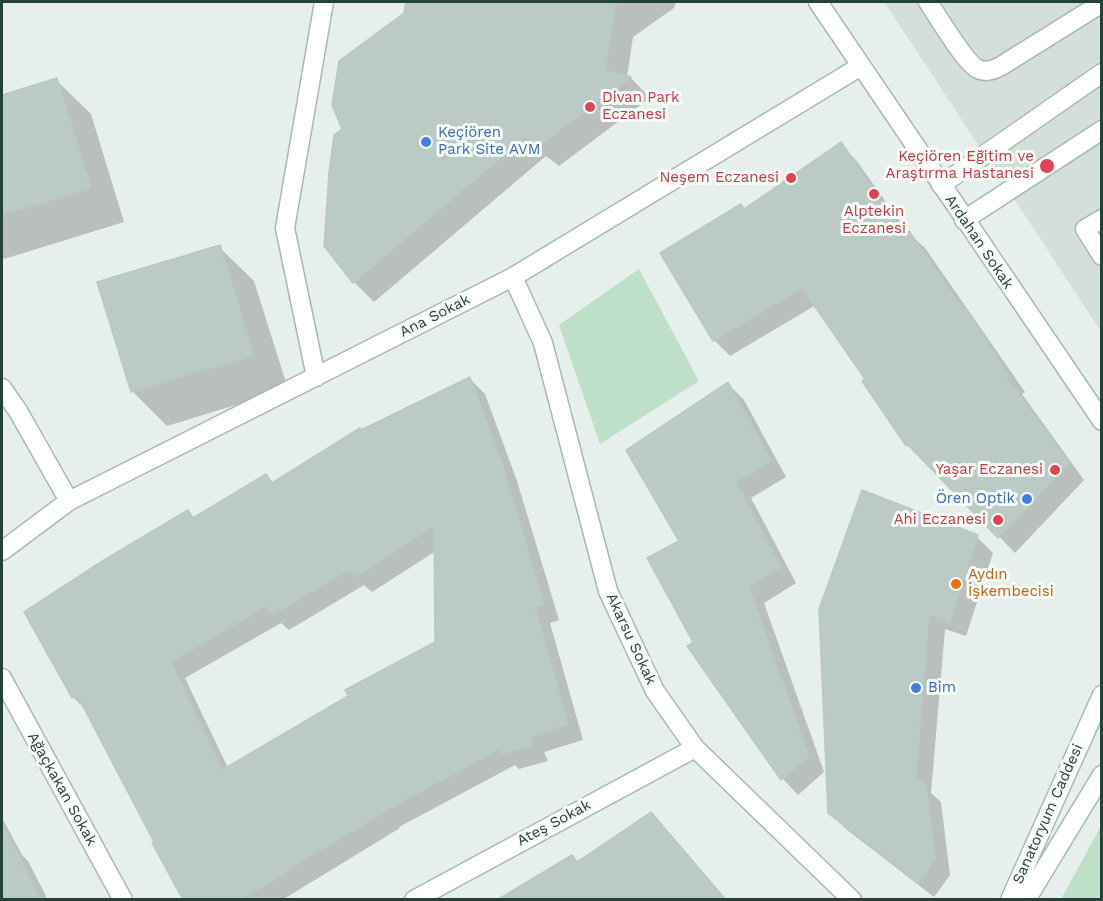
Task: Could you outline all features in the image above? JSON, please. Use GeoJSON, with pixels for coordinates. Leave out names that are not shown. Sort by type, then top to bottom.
{"type":"FeatureCollection","features":[{"type":"Feature","properties":{"kind":"street"},"geometry":{"type":"LineString","coordinates":[[316,377],[285,228],[324,2]]}},
{"type":"Feature","properties":{"kind":"street","name":"Ardahan Sokak"},"geometry":{"type":"LineString","coordinates":[[818,2],[1101,422]]}},
{"type":"Feature","properties":{"kind":"street"},"geometry":{"type":"LineString","coordinates":[[931,2],[969,61],[979,70],[986,71],[1001,66],[1101,3]]}},
{"type":"Feature","properties":{"kind":"street","name":"Ana Sokak"},"geometry":{"type":"LineString","coordinates":[[2,551],[69,501],[513,277],[861,66]]}},
{"type":"Feature","properties":{"kind":"street"},"geometry":{"type":"LineString","coordinates":[[941,185],[1101,73]]}},
{"type":"Feature","properties":{"kind":"street"},"geometry":{"type":"LineString","coordinates":[[964,220],[1101,130]]}},
{"type":"Feature","properties":{"kind":"street"},"geometry":{"type":"LineString","coordinates":[[1101,219],[1085,229],[1101,256]]}},
{"type":"Feature","properties":{"kind":"street","name":"Akarsu Sokak"},"geometry":{"type":"LineString","coordinates":[[513,277],[543,343],[608,591],[655,691],[695,748],[852,900]]}},
{"type":"Feature","properties":{"kind":"street"},"geometry":{"type":"LineString","coordinates":[[2,388],[18,411],[69,501]]}},
{"type":"Feature","properties":{"kind":"street","name":"Ağaçkakan Sokak"},"geometry":{"type":"LineString","coordinates":[[2,678],[123,900]]}},
{"type":"Feature","properties":{"kind":"street","name":"Sanatoryum Caddesi"},"geometry":{"type":"LineString","coordinates":[[1010,900],[1101,695]]}},
{"type":"Feature","properties":{"kind":"street","name":"Ateş Sokak"},"geometry":{"type":"LineString","coordinates":[[414,900],[695,748]]}},
{"type":"Feature","properties":{"kind":"street","name":"Sanatoryum Caddesi"},"geometry":{"type":"LineString","coordinates":[[1026,900],[1101,775]]}},
{"type":"Feature","properties":{"kind":"shaded area","name":"Keçiören Eğitim ve Araştırma Hastanesi"},"geometry":{"type":"Polygon","coordinates":[[[884,2],[1101,2],[1101,331],[884,2]]]}},
{"type":"Feature","properties":{"kind":"green space"},"geometry":{"type":"Polygon","coordinates":[[[639,269],[699,381],[600,444],[559,325],[639,269]]]}},
{"type":"Feature","properties":{"kind":"green space"},"geometry":{"type":"Polygon","coordinates":[[[1101,826],[1101,899],[1061,899],[1066,890],[1101,826]]]}},
{"type":"Feature","properties":{"kind":"building","name":"Keçiören Park Site AVM"},"geometry":{"type":"Polygon","coordinates":[[[406,2],[616,2],[605,71],[631,77],[537,147],[525,137],[353,283],[324,246],[334,135],[342,129],[332,105],[339,61],[404,13],[406,2]]]}},
{"type":"Feature","properties":{"kind":"building"},"geometry":{"type":"Polygon","coordinates":[[[57,78],[91,188],[2,215],[2,95],[57,78]]]}},
{"type":"Feature","properties":{"kind":"building"},"geometry":{"type":"Polygon","coordinates":[[[841,142],[905,234],[909,231],[966,310],[1010,376],[1007,378],[1069,463],[998,538],[908,445],[906,446],[862,381],[865,379],[802,288],[713,341],[660,253],[741,204],[744,209],[841,142]]]}},
{"type":"Feature","properties":{"kind":"building"},"geometry":{"type":"Polygon","coordinates":[[[220,245],[254,355],[131,392],[97,282],[220,245]]]}},
{"type":"Feature","properties":{"kind":"building"},"geometry":{"type":"Polygon","coordinates":[[[470,377],[502,463],[544,604],[535,607],[568,724],[530,737],[533,745],[502,754],[499,749],[385,811],[239,900],[183,900],[77,695],[72,698],[24,612],[104,560],[188,510],[193,518],[266,474],[272,483],[360,428],[361,430],[470,377]],[[434,526],[355,577],[350,569],[272,615],[266,606],[171,662],[222,770],[348,696],[345,690],[435,642],[434,526]]]}},
{"type":"Feature","properties":{"kind":"building"},"geometry":{"type":"Polygon","coordinates":[[[728,382],[771,461],[736,482],[781,567],[749,587],[809,756],[781,780],[687,646],[693,642],[647,558],[679,541],[626,450],[728,382]]]}},
{"type":"Feature","properties":{"kind":"building"},"geometry":{"type":"Polygon","coordinates":[[[862,490],[978,535],[950,622],[929,614],[916,777],[926,785],[935,858],[918,883],[828,813],[819,609],[862,490]]]}},
{"type":"Feature","properties":{"kind":"building"},"geometry":{"type":"Polygon","coordinates":[[[651,812],[726,900],[497,900],[572,855],[577,862],[651,812]]]}},
{"type":"Feature","properties":{"kind":"building"},"geometry":{"type":"Polygon","coordinates":[[[2,822],[41,900],[2,900],[2,822]]]}},
{"type":"Feature","properties":{"kind":"place","name":"Divan Park Eczanesi"},"geometry":{"type":"Point","coordinates":[590,107]}},
{"type":"Feature","properties":{"kind":"place","name":"Keçiören Park Site AVM"},"geometry":{"type":"Point","coordinates":[426,142]}},
{"type":"Feature","properties":{"kind":"place","name":"Keçiören Eğitim ve Araştırma Hastanesi"},"geometry":{"type":"Point","coordinates":[1047,166]}},
{"type":"Feature","properties":{"kind":"place","name":"Neşem Eczanesi"},"geometry":{"type":"Point","coordinates":[791,178]}},
{"type":"Feature","properties":{"kind":"place","name":"Alptekin Eczanesi"},"geometry":{"type":"Point","coordinates":[874,194]}},
{"type":"Feature","properties":{"kind":"place","name":"Yaşar Eczanesi"},"geometry":{"type":"Point","coordinates":[1055,470]}},
{"type":"Feature","properties":{"kind":"place","name":"Ören Optik"},"geometry":{"type":"Point","coordinates":[1027,499]}},
{"type":"Feature","properties":{"kind":"place","name":"Ahi Eczanesi"},"geometry":{"type":"Point","coordinates":[998,520]}},
{"type":"Feature","properties":{"kind":"place","name":"Aydın İşkembecisi"},"geometry":{"type":"Point","coordinates":[956,584]}},
{"type":"Feature","properties":{"kind":"place","name":"Bim"},"geometry":{"type":"Point","coordinates":[916,688]}}]}
